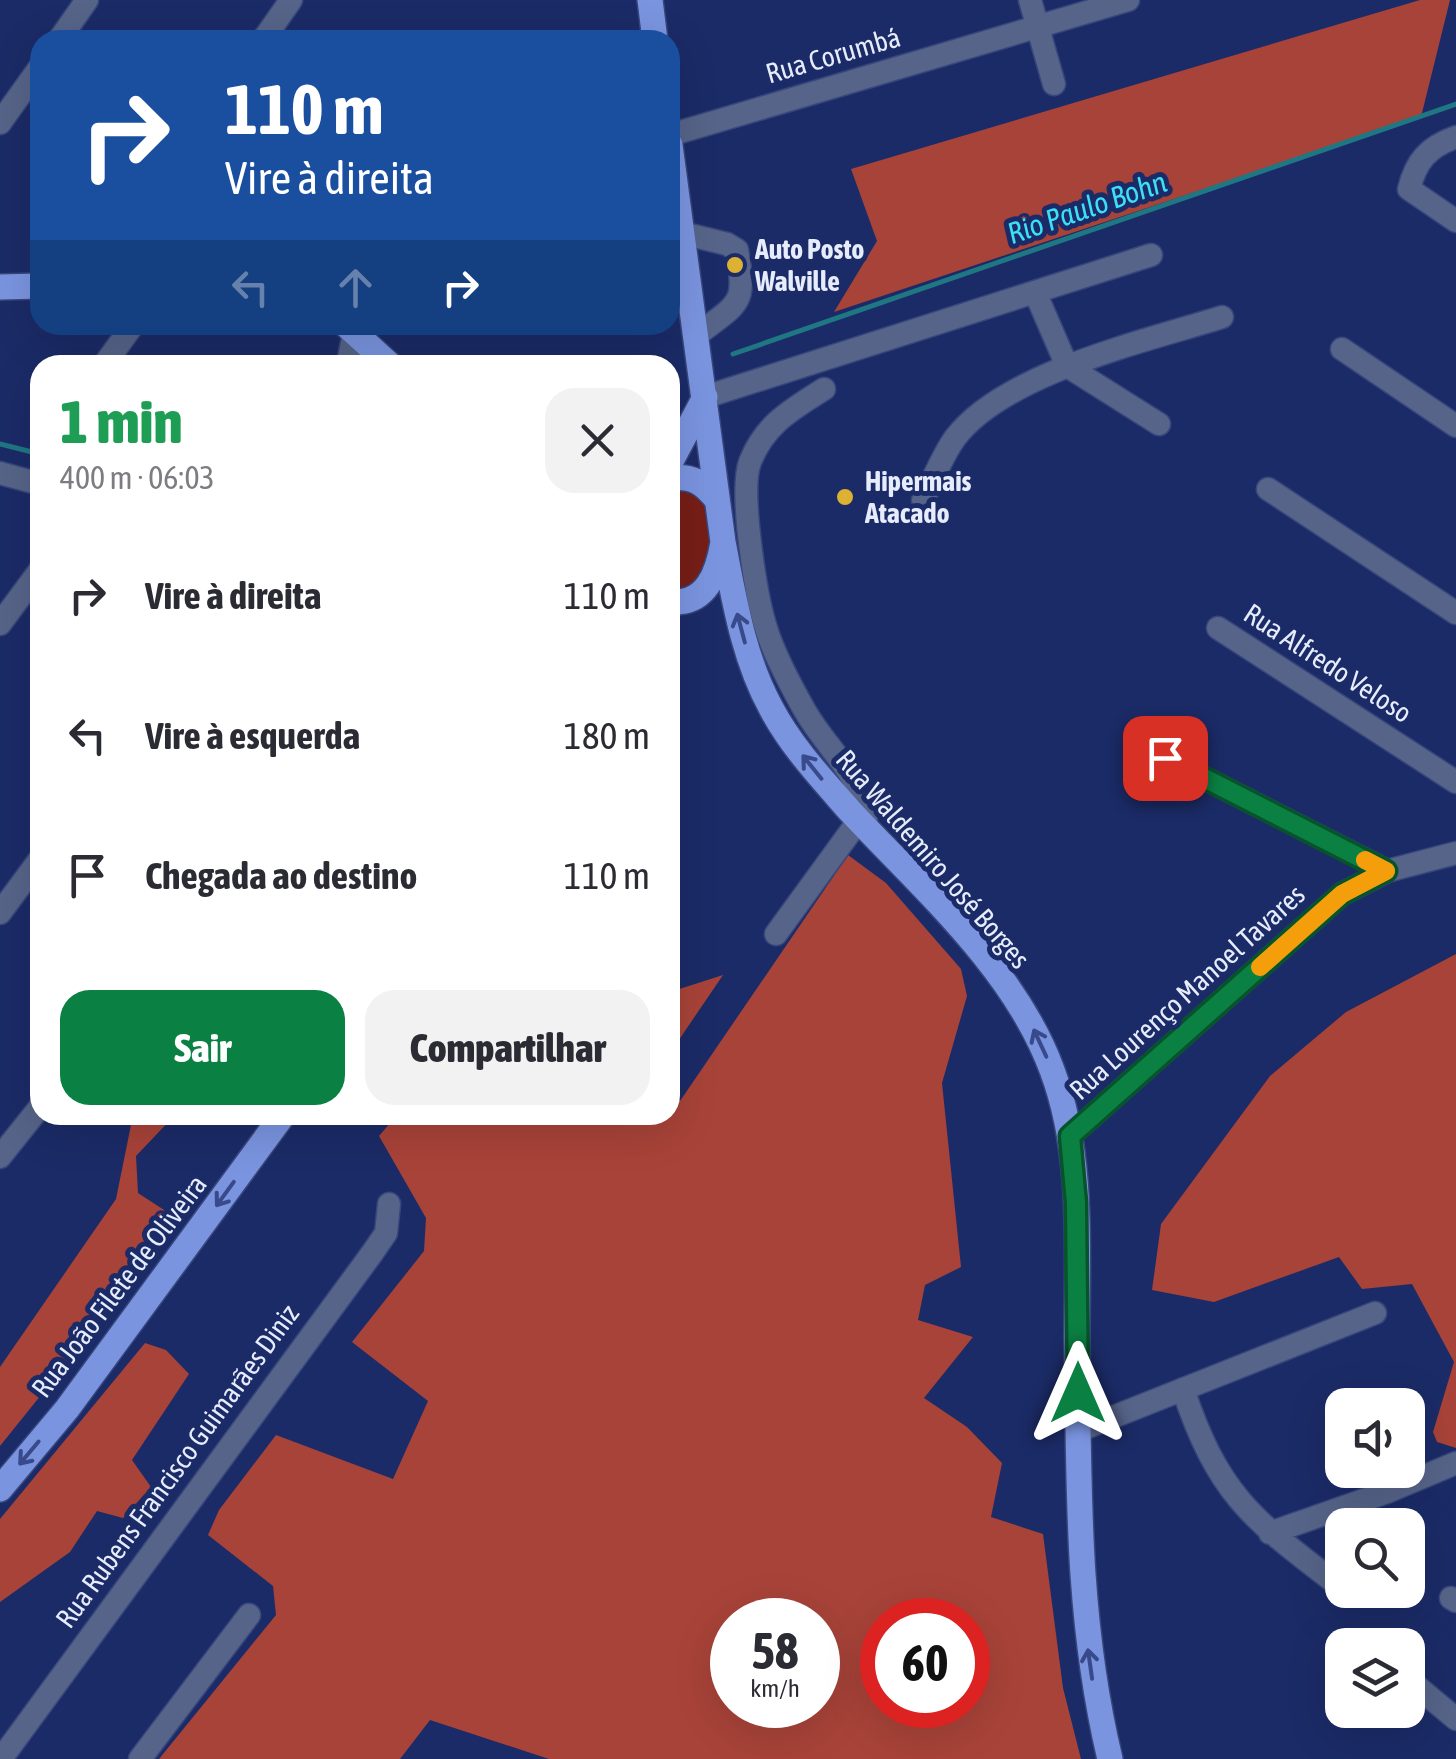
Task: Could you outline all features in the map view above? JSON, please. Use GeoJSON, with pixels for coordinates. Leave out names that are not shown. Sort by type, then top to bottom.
{"type":"FeatureCollection","features":[{"type":"Feature","properties":{"kind":"main road"},"geometry":{"type":"LineString","coordinates":[[650,0],[654,30]]}},
{"type":"Feature","properties":{"kind":"main road"},"geometry":{"type":"LineString","coordinates":[[680,218],[717,504]]}},
{"type":"Feature","properties":{"kind":"main road"},"geometry":{"type":"LineString","coordinates":[[0,287],[30,286]]}},
{"type":"Feature","properties":{"kind":"main road"},"geometry":{"type":"LineString","coordinates":[[680,444],[705,397]]}},
{"type":"Feature","properties":{"kind":"main road"},"geometry":{"type":"LineString","coordinates":[[680,477],[697,480],[717,504]]}},
{"type":"Feature","properties":{"kind":"main road","name":"Rua Waldemiro José Borges"},"geometry":{"type":"LineString","coordinates":[[717,504],[740,623],[766,700],[802,755],[1007,986],[1040,1040],[1053,1071],[1070,1136],[1076,1203],[1083,1607],[1096,1701],[1110,1759]]}},
{"type":"Feature","properties":{"kind":"main road"},"geometry":{"type":"LineString","coordinates":[[680,600],[695,598],[715,577],[723,539]]}},
{"type":"Feature","properties":{"kind":"main road","name":"Rua João Filete de Oliveira"},"geometry":{"type":"LineString","coordinates":[[0,1489],[67,1409],[276,1125]]}},
{"type":"Feature","properties":{"kind":"street"},"geometry":{"type":"LineString","coordinates":[[66,30],[87,0]]}},
{"type":"Feature","properties":{"kind":"street"},"geometry":{"type":"LineString","coordinates":[[270,30],[291,0]]}},
{"type":"Feature","properties":{"kind":"street"},"geometry":{"type":"LineString","coordinates":[[1030,0],[1054,84]]}},
{"type":"Feature","properties":{"kind":"street","name":"Rua Corumbá"},"geometry":{"type":"LineString","coordinates":[[680,132],[1128,0]]}},
{"type":"Feature","properties":{"kind":"street"},"geometry":{"type":"LineString","coordinates":[[0,124],[30,80]]}},
{"type":"Feature","properties":{"kind":"street"},"geometry":{"type":"LineString","coordinates":[[1456,137],[1432,147],[1421,159],[1409,189],[1456,221]]}},
{"type":"Feature","properties":{"kind":"street"},"geometry":{"type":"LineString","coordinates":[[682,233],[737,250],[744,288],[738,303],[696,335]]}},
{"type":"Feature","properties":{"kind":"street"},"geometry":{"type":"LineString","coordinates":[[705,397],[1151,256]]}},
{"type":"Feature","properties":{"kind":"street"},"geometry":{"type":"LineString","coordinates":[[1035,292],[1068,366],[1159,424]]}},
{"type":"Feature","properties":{"kind":"street"},"geometry":{"type":"LineString","coordinates":[[923,500],[955,438],[989,405],[1068,366],[1222,317]]}},
{"type":"Feature","properties":{"kind":"street"},"geometry":{"type":"LineString","coordinates":[[1342,349],[1456,426]]}},
{"type":"Feature","properties":{"kind":"street"},"geometry":{"type":"LineString","coordinates":[[776,934],[863,825],[866,803],[806,711],[766,629],[750,539],[749,464],[776,420],[824,389]]}},
{"type":"Feature","properties":{"kind":"street"},"geometry":{"type":"LineString","coordinates":[[0,473],[30,475]]}},
{"type":"Feature","properties":{"kind":"street"},"geometry":{"type":"LineString","coordinates":[[1268,489],[1456,613]]}},
{"type":"Feature","properties":{"kind":"street"},"geometry":{"type":"LineString","coordinates":[[717,504],[747,503]]}},
{"type":"Feature","properties":{"kind":"street"},"geometry":{"type":"LineString","coordinates":[[723,539],[750,539]]}},
{"type":"Feature","properties":{"kind":"street"},"geometry":{"type":"LineString","coordinates":[[0,624],[30,588]]}},
{"type":"Feature","properties":{"kind":"street","name":"Rua Alfredo Veloso"},"geometry":{"type":"LineString","coordinates":[[1218,628],[1456,782]]}},
{"type":"Feature","properties":{"kind":"street"},"geometry":{"type":"LineString","coordinates":[[1165,758],[1386,871]]}},
{"type":"Feature","properties":{"kind":"street","name":"Rua Lourenço Manoel Tavares"},"geometry":{"type":"LineString","coordinates":[[1070,1136],[1342,894],[1386,871],[1456,853]]}},
{"type":"Feature","properties":{"kind":"street"},"geometry":{"type":"LineString","coordinates":[[0,914],[30,873]]}},
{"type":"Feature","properties":{"kind":"street"},"geometry":{"type":"LineString","coordinates":[[0,1157],[30,1119]]}},
{"type":"Feature","properties":{"kind":"street","name":"Rua Rubens Francisco Guimarães Diniz"},"geometry":{"type":"LineString","coordinates":[[1,1759],[373,1252],[386,1233],[389,1204]]}},
{"type":"Feature","properties":{"kind":"street"},"geometry":{"type":"LineString","coordinates":[[1078,1431],[1375,1313]]}},
{"type":"Feature","properties":{"kind":"street"},"geometry":{"type":"LineString","coordinates":[[1182,1390],[1198,1434],[1239,1503],[1270,1533],[1325,1575]]}},
{"type":"Feature","properties":{"kind":"street"},"geometry":{"type":"LineString","coordinates":[[1270,1533],[1387,1492],[1456,1462]]}},
{"type":"Feature","properties":{"kind":"street"},"geometry":{"type":"LineString","coordinates":[[140,1759],[249,1614]]}},
{"type":"Feature","properties":{"kind":"street"},"geometry":{"type":"LineString","coordinates":[[1425,1694],[1456,1719]]}},
{"type":"Feature","properties":{"kind":"shaded area"},"geometry":{"type":"Polygon","coordinates":[[[1420,0],[1450,0],[1421,117],[834,312],[877,241],[851,169],[1420,0]]]}},
{"type":"Feature","properties":{"kind":"shaded area"},"geometry":{"type":"Polygon","coordinates":[[[680,492],[691,494],[705,505],[714,539],[711,557],[702,573],[680,587],[680,492]]]}},
{"type":"Feature","properties":{"kind":"shaded area"},"geometry":{"type":"Polygon","coordinates":[[[848,855],[886,883],[961,969],[967,996],[942,1083],[961,1267],[925,1285],[918,1320],[973,1337],[924,1398],[967,1427],[1002,1463],[991,1517],[1043,1534],[1063,1688],[1081,1759],[549,1759],[430,1720],[400,1759],[159,1759],[276,1615],[273,1586],[208,1535],[219,1510],[276,1435],[393,1479],[428,1401],[352,1342],[424,1251],[426,1218],[379,1136],[388,1125],[680,1125],[680,1101],[848,855]]]}},
{"type":"Feature","properties":{"kind":"shaded area"},"geometry":{"type":"Polygon","coordinates":[[[1456,954],[1456,1448],[1437,1442],[1433,1432],[1454,1362],[1412,1284],[1362,1289],[1339,1257],[1214,1302],[1152,1290],[1161,1224],[1270,1076],[1346,1012],[1456,954]]]}},
{"type":"Feature","properties":{"kind":"shaded area"},"geometry":{"type":"Polygon","coordinates":[[[723,975],[680,1038],[680,989],[723,975]]]}},
{"type":"Feature","properties":{"kind":"shaded area"},"geometry":{"type":"Polygon","coordinates":[[[131,1125],[165,1125],[136,1156],[138,1193],[181,1221],[0,1446],[0,1367],[116,1199],[131,1125]]]}},
{"type":"Feature","properties":{"kind":"shaded area"},"geometry":{"type":"Polygon","coordinates":[[[145,1343],[166,1350],[189,1374],[132,1460],[151,1487],[123,1518],[97,1511],[70,1552],[0,1602],[0,1519],[145,1343]]]}},
{"type":"Feature","properties":{"kind":"waterway","name":"Rio Paulo Bohn"},"geometry":{"type":"LineString","coordinates":[[733,354],[1456,104]]}},
{"type":"Feature","properties":{"kind":"waterway","name":"Rio Paulo Bohn"},"geometry":{"type":"LineString","coordinates":[[0,444],[30,452]]}},
{"type":"Feature","properties":{"kind":"slow traffic"},"geometry":{"type":"LineString","coordinates":[[1260,967],[1342,894],[1386,871],[1365,860]]}},
{"type":"Feature","properties":{"kind":"place","name":"Auto Posto Walville"},"geometry":{"type":"Point","coordinates":[735,265]}},
{"type":"Feature","properties":{"kind":"place","name":"Hipermais Atacado"},"geometry":{"type":"Point","coordinates":[845,497]}},
{"type":"Feature","properties":{"kind":"route"},"geometry":{"type":"LineString","coordinates":[[1078,1393],[1076,1203],[1070,1136],[1342,894],[1386,871],[1165,758]]}}]}
